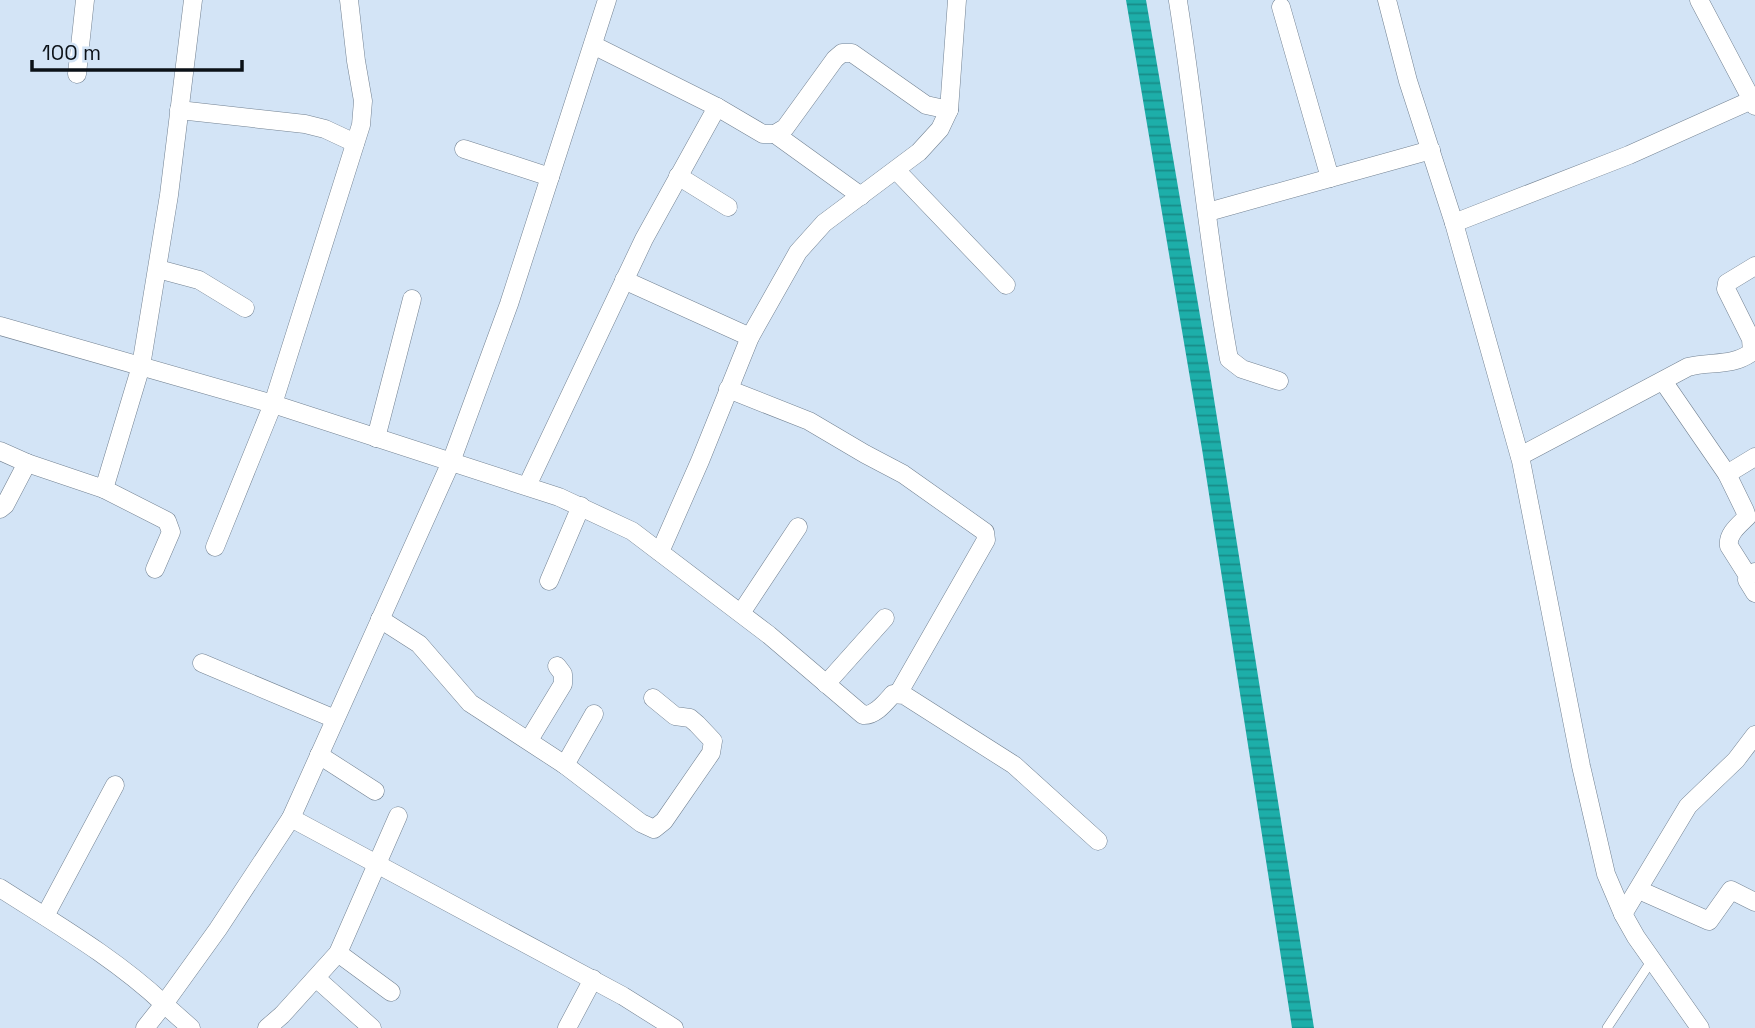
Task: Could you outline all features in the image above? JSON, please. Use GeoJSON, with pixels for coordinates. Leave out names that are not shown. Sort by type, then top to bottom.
{"type":"FeatureCollection","features":[{"type":"Feature","properties":{"kind":"street"},"geometry":{"type":"LineString","coordinates":[[77,74],[85,0]]}},
{"type":"Feature","properties":{"kind":"street"},"geometry":{"type":"LineString","coordinates":[[104,488],[141,366],[158,269],[193,0]]}},
{"type":"Feature","properties":{"kind":"street"},"geometry":{"type":"LineString","coordinates":[[215,547],[273,404],[364,112],[349,0]]}},
{"type":"Feature","properties":{"kind":"street"},"geometry":{"type":"LineString","coordinates":[[145,1028],[226,918],[291,818],[451,462],[509,303],[607,0]]}},
{"type":"Feature","properties":{"kind":"street"},"geometry":{"type":"LineString","coordinates":[[660,552],[750,337],[790,265],[809,238],[824,223],[932,141],[949,110],[957,0]]}},
{"type":"Feature","properties":{"kind":"street"},"geometry":{"type":"LineString","coordinates":[[1387,0],[1408,80],[1454,223],[1520,456],[1591,816],[1606,874],[1623,914],[1700,1028]]}},
{"type":"Feature","properties":{"kind":"street"},"geometry":{"type":"LineString","coordinates":[[1454,223],[1754,103],[1699,0]]}},
{"type":"Feature","properties":{"kind":"street"},"geometry":{"type":"LineString","coordinates":[[1178,1],[1216,285],[1229,359],[1242,369],[1279,381]]}},
{"type":"Feature","properties":{"kind":"street"},"geometry":{"type":"LineString","coordinates":[[1281,7],[1330,178]]}},
{"type":"Feature","properties":{"kind":"street"},"geometry":{"type":"LineString","coordinates":[[593,45],[717,107],[763,134],[775,134],[785,128],[842,53],[852,53],[926,105],[949,110]]}},
{"type":"Feature","properties":{"kind":"street"},"geometry":{"type":"LineString","coordinates":[[527,486],[624,280],[717,107]]}},
{"type":"Feature","properties":{"kind":"street"},"geometry":{"type":"LineString","coordinates":[[179,110],[305,124],[325,129],[355,143]]}},
{"type":"Feature","properties":{"kind":"street"},"geometry":{"type":"LineString","coordinates":[[775,134],[861,196]]}},
{"type":"Feature","properties":{"kind":"street"},"geometry":{"type":"LineString","coordinates":[[464,149],[550,177]]}},
{"type":"Feature","properties":{"kind":"street"},"geometry":{"type":"LineString","coordinates":[[1208,212],[1431,150]]}},
{"type":"Feature","properties":{"kind":"street"},"geometry":{"type":"LineString","coordinates":[[896,170],[1006,285]]}},
{"type":"Feature","properties":{"kind":"street"},"geometry":{"type":"LineString","coordinates":[[678,176],[727,207]]}},
{"type":"Feature","properties":{"kind":"street"},"geometry":{"type":"LineString","coordinates":[[1520,456],[1688,367],[1732,363],[1752,352],[1751,339],[1726,289],[1727,283],[1755,266]]}},
{"type":"Feature","properties":{"kind":"street"},"geometry":{"type":"LineString","coordinates":[[158,269],[200,280],[245,308]]}},
{"type":"Feature","properties":{"kind":"street"},"geometry":{"type":"LineString","coordinates":[[624,280],[750,337]]}},
{"type":"Feature","properties":{"kind":"street"},"geometry":{"type":"LineString","coordinates":[[376,438],[412,299]]}},
{"type":"Feature","properties":{"kind":"street"},"geometry":{"type":"LineString","coordinates":[[0,326],[273,404],[527,486],[580,506],[632,531],[741,613],[863,715],[875,712],[894,694],[904,695],[1014,765],[1098,841]]}},
{"type":"Feature","properties":{"kind":"street"},"geometry":{"type":"LineString","coordinates":[[1664,381],[1727,474],[1751,515],[1728,541],[1753,580]]}},
{"type":"Feature","properties":{"kind":"street"},"geometry":{"type":"LineString","coordinates":[[728,389],[809,421],[903,474],[985,532],[986,540],[898,694]]}},
{"type":"Feature","properties":{"kind":"street"},"geometry":{"type":"LineString","coordinates":[[0,451],[27,463],[104,488],[167,521],[171,532],[155,569]]}},
{"type":"Feature","properties":{"kind":"street"},"geometry":{"type":"LineString","coordinates":[[1727,474],[1755,457]]}},
{"type":"Feature","properties":{"kind":"street"},"geometry":{"type":"LineString","coordinates":[[0,509],[5,505],[27,463]]}},
{"type":"Feature","properties":{"kind":"street"},"geometry":{"type":"LineString","coordinates":[[550,581],[580,506]]}},
{"type":"Feature","properties":{"kind":"street"},"geometry":{"type":"LineString","coordinates":[[741,613],[798,527]]}},
{"type":"Feature","properties":{"kind":"street"},"geometry":{"type":"LineString","coordinates":[[826,684],[886,618]]}},
{"type":"Feature","properties":{"kind":"street"},"geometry":{"type":"LineString","coordinates":[[380,619],[419,644],[470,703],[529,740],[641,823],[654,829],[659,827],[711,753],[713,745],[712,739],[690,718],[675,716],[653,698]]}},
{"type":"Feature","properties":{"kind":"street"},"geometry":{"type":"LineString","coordinates":[[202,663],[335,719]]}},
{"type":"Feature","properties":{"kind":"street"},"geometry":{"type":"LineString","coordinates":[[529,740],[563,684],[563,674],[557,666]]}},
{"type":"Feature","properties":{"kind":"street"},"geometry":{"type":"LineString","coordinates":[[565,765],[593,714]]}},
{"type":"Feature","properties":{"kind":"street"},"geometry":{"type":"LineString","coordinates":[[1623,914],[1688,806],[1754,740]]}},
{"type":"Feature","properties":{"kind":"street"},"geometry":{"type":"LineString","coordinates":[[319,755],[375,791]]}},
{"type":"Feature","properties":{"kind":"street"},"geometry":{"type":"LineString","coordinates":[[45,916],[115,785]]}},
{"type":"Feature","properties":{"kind":"street"},"geometry":{"type":"LineString","coordinates":[[267,1028],[317,979],[338,953],[398,816]]}},
{"type":"Feature","properties":{"kind":"street"},"geometry":{"type":"LineString","coordinates":[[291,818],[593,979],[674,1028]]}},
{"type":"Feature","properties":{"kind":"street"},"geometry":{"type":"LineString","coordinates":[[0,888],[132,976],[191,1028]]}},
{"type":"Feature","properties":{"kind":"street"},"geometry":{"type":"LineString","coordinates":[[1639,890],[1709,921],[1731,890],[1755,902]]}},
{"type":"Feature","properties":{"kind":"street"},"geometry":{"type":"LineString","coordinates":[[338,953],[391,992]]}},
{"type":"Feature","properties":{"kind":"street"},"geometry":{"type":"LineString","coordinates":[[317,979],[372,1028]]}},
{"type":"Feature","properties":{"kind":"street"},"geometry":{"type":"LineString","coordinates":[[567,1028],[593,979]]}},
{"type":"Feature","properties":{"kind":"lane"},"geometry":{"type":"LineString","coordinates":[[1607,1028],[1652,960]]}},
{"type":"Feature","properties":{"kind":"shaded area"},"geometry":{"type":"Polygon","coordinates":[[[1126,0],[1146,0],[1210,374],[1314,1028],[1292,1028],[1202,449],[1126,0]]]}}]}
